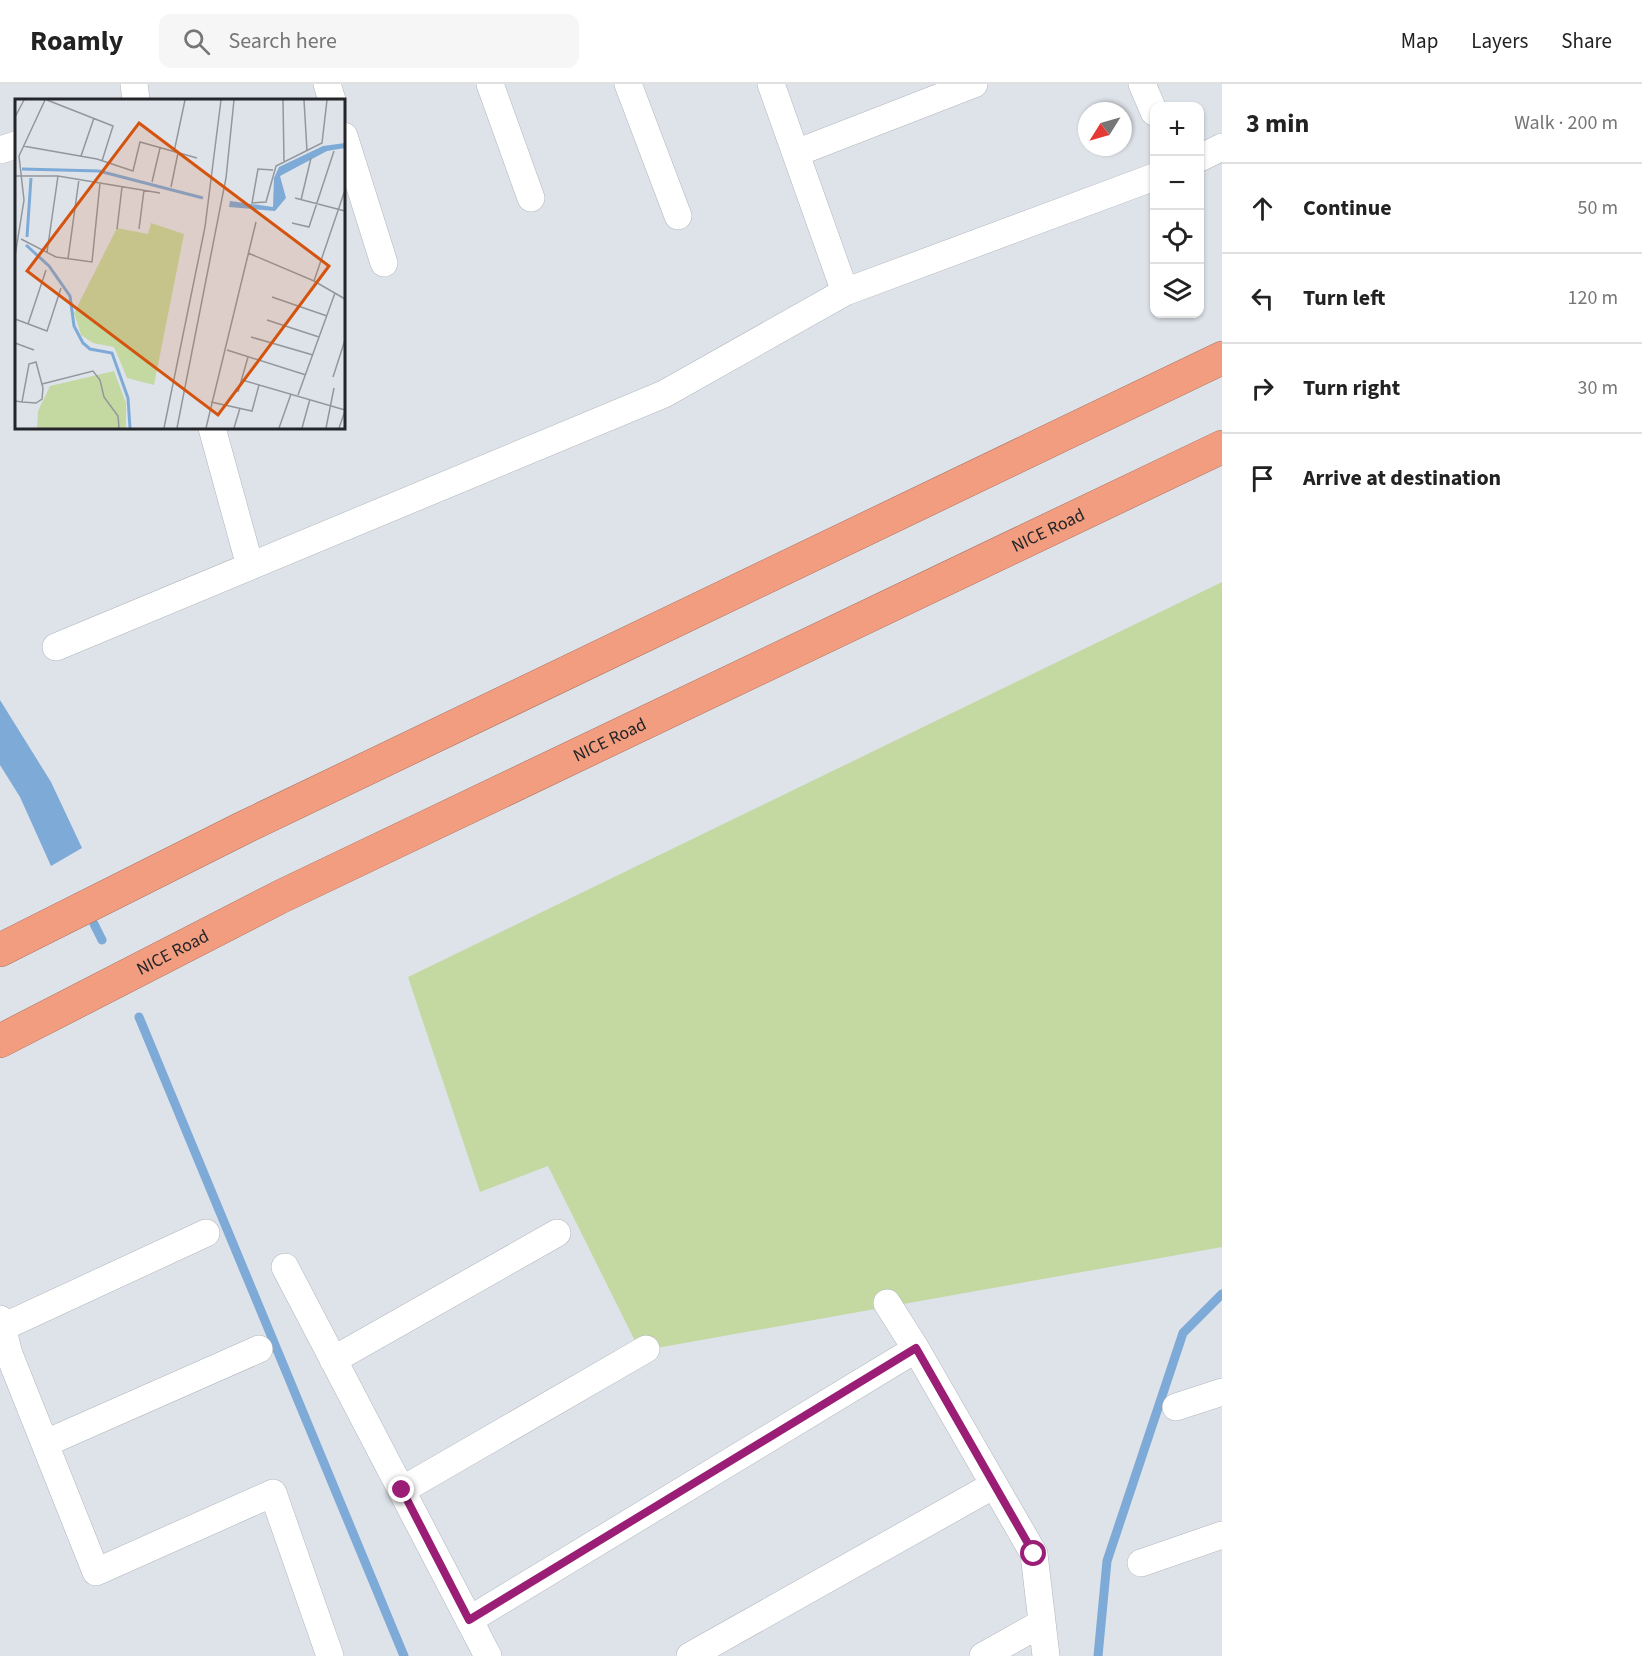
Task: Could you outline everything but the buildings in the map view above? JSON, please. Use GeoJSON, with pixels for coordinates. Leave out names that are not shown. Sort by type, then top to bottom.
{"type":"FeatureCollection","features":[{"type":"Feature","properties":{"kind":"highway"},"geometry":{"type":"LineString","coordinates":[[0,950],[254,822],[1222,358]]}},
{"type":"Feature","properties":{"kind":"highway","name":"NICE Road"},"geometry":{"type":"LineString","coordinates":[[0,1041],[282,896],[1222,447]]}},
{"type":"Feature","properties":{"kind":"street"},"geometry":{"type":"LineString","coordinates":[[134,84],[136,99]]}},
{"type":"Feature","properties":{"kind":"street"},"geometry":{"type":"LineString","coordinates":[[327,84],[332,99]]}},
{"type":"Feature","properties":{"kind":"street"},"geometry":{"type":"LineString","coordinates":[[490,84],[531,198]]}},
{"type":"Feature","properties":{"kind":"street"},"geometry":{"type":"LineString","coordinates":[[628,84],[678,216]]}},
{"type":"Feature","properties":{"kind":"street"},"geometry":{"type":"LineString","coordinates":[[771,84],[845,292]]}},
{"type":"Feature","properties":{"kind":"street"},"geometry":{"type":"LineString","coordinates":[[795,153],[942,89],[974,84]]}},
{"type":"Feature","properties":{"kind":"street"},"geometry":{"type":"LineString","coordinates":[[1142,84],[1150,102]]}},
{"type":"Feature","properties":{"kind":"street"},"geometry":{"type":"LineString","coordinates":[[345,139],[384,263]]}},
{"type":"Feature","properties":{"kind":"street"},"geometry":{"type":"LineString","coordinates":[[0,150],[15,145]]}},
{"type":"Feature","properties":{"kind":"street"},"geometry":{"type":"LineString","coordinates":[[1204,156],[1222,147]]}},
{"type":"Feature","properties":{"kind":"street"},"geometry":{"type":"LineString","coordinates":[[56,647],[664,394],[845,292],[1150,179]]}},
{"type":"Feature","properties":{"kind":"street"},"geometry":{"type":"LineString","coordinates":[[212,429],[250,566]]}},
{"type":"Feature","properties":{"kind":"street"},"geometry":{"type":"LineString","coordinates":[[206,1233],[2,1323],[5,1356],[46,1443],[96,1572],[273,1493],[330,1656]]}},
{"type":"Feature","properties":{"kind":"street"},"geometry":{"type":"LineString","coordinates":[[333,1360],[557,1233]]}},
{"type":"Feature","properties":{"kind":"street"},"geometry":{"type":"LineString","coordinates":[[285,1267],[488,1656]]}},
{"type":"Feature","properties":{"kind":"street"},"geometry":{"type":"LineString","coordinates":[[887,1303],[916,1348],[1034,1554],[1046,1656]]}},
{"type":"Feature","properties":{"kind":"street"},"geometry":{"type":"LineString","coordinates":[[469,1620],[916,1348]]}},
{"type":"Feature","properties":{"kind":"street"},"geometry":{"type":"LineString","coordinates":[[46,1443],[259,1349]]}},
{"type":"Feature","properties":{"kind":"street"},"geometry":{"type":"LineString","coordinates":[[402,1490],[646,1349]]}},
{"type":"Feature","properties":{"kind":"street"},"geometry":{"type":"LineString","coordinates":[[1176,1407],[1222,1392]]}},
{"type":"Feature","properties":{"kind":"street"},"geometry":{"type":"LineString","coordinates":[[690,1656],[994,1485]]}},
{"type":"Feature","properties":{"kind":"street"},"geometry":{"type":"LineString","coordinates":[[1141,1563],[1222,1535]]}},
{"type":"Feature","properties":{"kind":"street"},"geometry":{"type":"LineString","coordinates":[[983,1656],[1042,1623]]}},
{"type":"Feature","properties":{"kind":"green space"},"geometry":{"type":"Polygon","coordinates":[[[1222,582],[1222,1247],[640,1351],[548,1166],[480,1192],[408,977],[1222,582]]]}},
{"type":"Feature","properties":{"kind":"water"},"geometry":{"type":"Polygon","coordinates":[[[0,700],[51,782],[82,848],[51,866],[20,797],[0,765],[0,700]]]}},
{"type":"Feature","properties":{"kind":"waterway"},"geometry":{"type":"LineString","coordinates":[[94,924],[102,940]]}},
{"type":"Feature","properties":{"kind":"waterway"},"geometry":{"type":"LineString","coordinates":[[139,1017],[404,1656]]}},
{"type":"Feature","properties":{"kind":"waterway"},"geometry":{"type":"LineString","coordinates":[[1098,1656],[1107,1561],[1183,1333],[1222,1294]]}},
{"type":"Feature","properties":{"kind":"route"},"geometry":{"type":"LineString","coordinates":[[402,1490],[469,1620],[916,1348],[1034,1554]]}}]}
